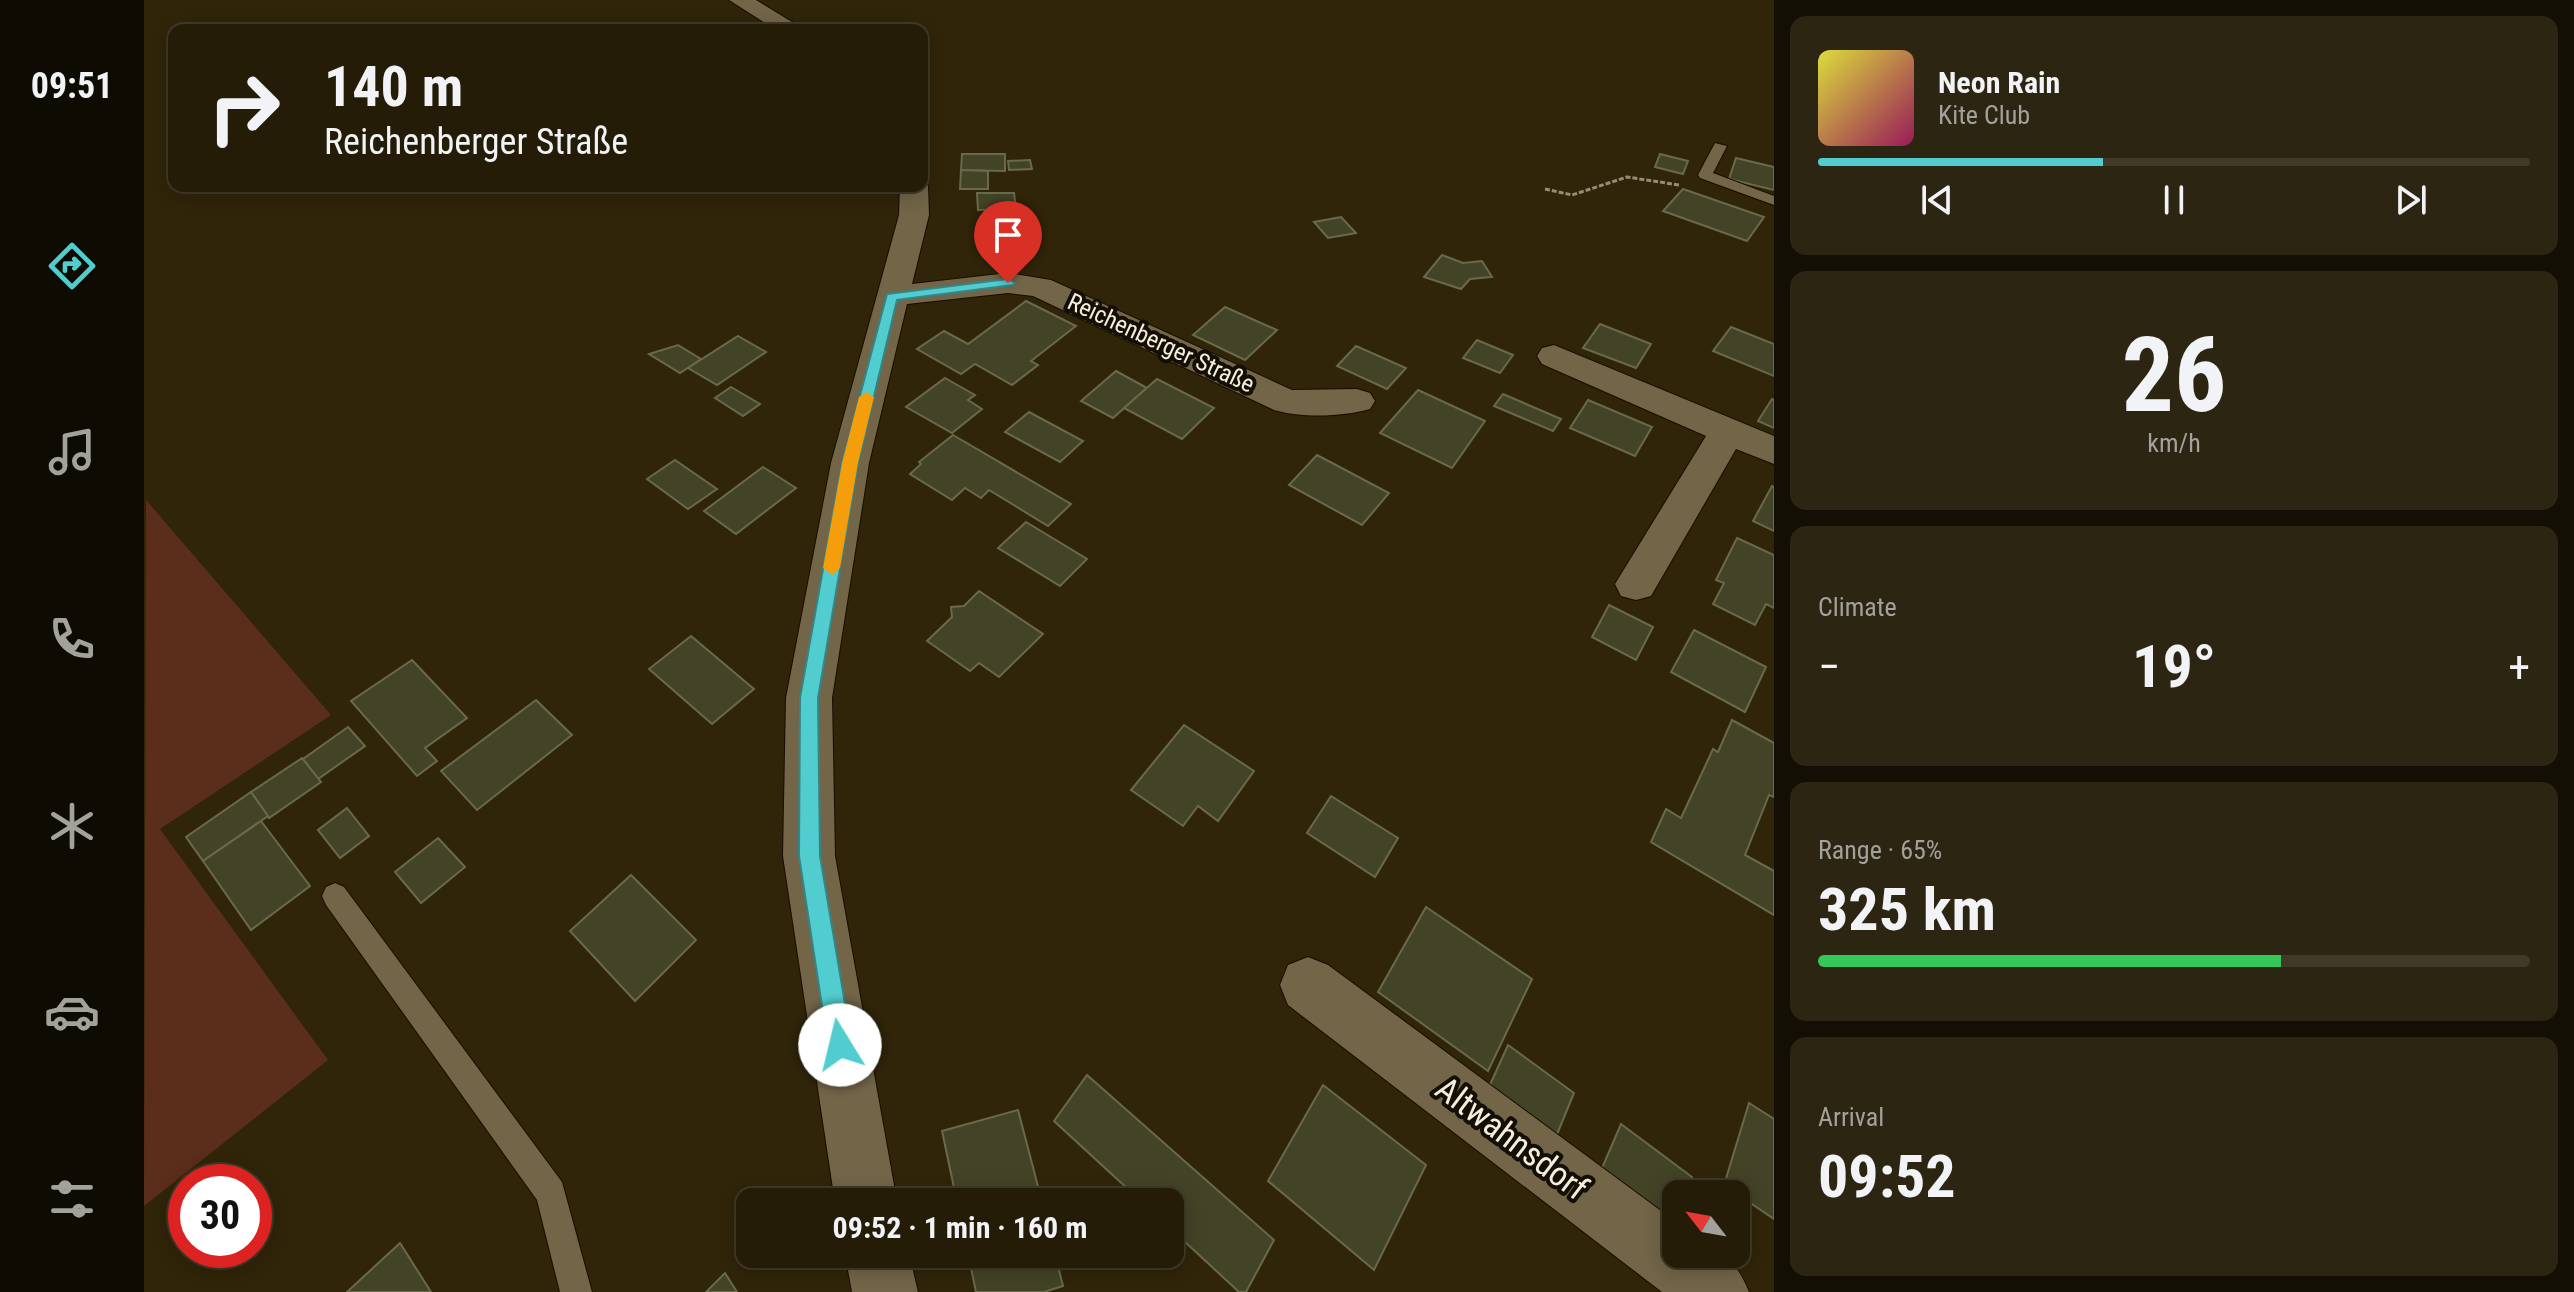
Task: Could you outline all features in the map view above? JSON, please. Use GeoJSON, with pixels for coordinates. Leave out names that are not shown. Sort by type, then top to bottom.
{"type":"FeatureCollection","features":[{"type":"Feature","properties":{"kind":"street"},"geometry":{"type":"LineString","coordinates":[[740,0],[782,24]]}},
{"type":"Feature","properties":{"kind":"street"},"geometry":{"type":"LineString","coordinates":[[864,1188],[809,856],[809,698],[850,463],[914,201]]}},
{"type":"Feature","properties":{"kind":"street","name":"Reichenberger Straße"},"geometry":{"type":"LineString","coordinates":[[891,296],[1008,283],[1040,287],[1290,414],[1357,401]]}},
{"type":"Feature","properties":{"kind":"street"},"geometry":{"type":"LineString","coordinates":[[1554,356],[1774,451]]}},
{"type":"Feature","properties":{"kind":"street"},"geometry":{"type":"LineString","coordinates":[[1636,584],[1728,431]]}},
{"type":"Feature","properties":{"kind":"street","name":"Altwahnsdorf"},"geometry":{"type":"LineString","coordinates":[[1308,985],[1716,1292]]}},
{"type":"Feature","properties":{"kind":"street"},"geometry":{"type":"LineString","coordinates":[[880,1268],[885,1292]]}},
{"type":"Feature","properties":{"kind":"lane"},"geometry":{"type":"LineString","coordinates":[[1720,146],[1705,175],[1774,201]]}},
{"type":"Feature","properties":{"kind":"lane"},"geometry":{"type":"LineString","coordinates":[[335,896],[551,1193],[576,1292]]}},
{"type":"Feature","properties":{"kind":"path"},"geometry":{"type":"LineString","coordinates":[[1545,189],[1569,197],[1581,195],[1611,180],[1643,178],[1690,186],[1705,175]]}},
{"type":"Feature","properties":{"kind":"shaded area"},"geometry":{"type":"Polygon","coordinates":[[[146,500],[331,715],[160,829],[328,1060],[197,1164],[168,1164],[168,1187],[144,1206],[146,500]]]}},
{"type":"Feature","properties":{"kind":"building"},"geometry":{"type":"Polygon","coordinates":[[[962,154],[1005,154],[1005,171],[961,170],[962,154]]]}},
{"type":"Feature","properties":{"kind":"building"},"geometry":{"type":"Polygon","coordinates":[[[1660,154],[1688,161],[1683,174],[1655,167],[1660,154]]]}},
{"type":"Feature","properties":{"kind":"building"},"geometry":{"type":"Polygon","coordinates":[[[1736,158],[1774,167],[1774,190],[1729,179],[1736,158]]]}},
{"type":"Feature","properties":{"kind":"building"},"geometry":{"type":"Polygon","coordinates":[[[1030,160],[1032,169],[1009,170],[1008,161],[1030,160]]]}},
{"type":"Feature","properties":{"kind":"building"},"geometry":{"type":"Polygon","coordinates":[[[961,170],[988,171],[988,189],[960,189],[961,170]]]}},
{"type":"Feature","properties":{"kind":"building"},"geometry":{"type":"Polygon","coordinates":[[[1683,189],[1764,217],[1747,241],[1663,211],[1683,189]]]}},
{"type":"Feature","properties":{"kind":"building"},"geometry":{"type":"Polygon","coordinates":[[[977,193],[1014,193],[1016,209],[978,210],[977,193]]]}},
{"type":"Feature","properties":{"kind":"building"},"geometry":{"type":"Polygon","coordinates":[[[1341,217],[1356,233],[1328,238],[1314,222],[1341,217]]]}},
{"type":"Feature","properties":{"kind":"building"},"geometry":{"type":"Polygon","coordinates":[[[1442,255],[1463,263],[1482,261],[1492,277],[1470,279],[1461,289],[1424,277],[1442,255]]]}},
{"type":"Feature","properties":{"kind":"building"},"geometry":{"type":"Polygon","coordinates":[[[1026,301],[1076,326],[1031,361],[1038,365],[1012,385],[975,364],[961,374],[917,349],[944,331],[968,344],[1026,301]]]}},
{"type":"Feature","properties":{"kind":"building"},"geometry":{"type":"Polygon","coordinates":[[[1225,307],[1277,330],[1245,360],[1193,335],[1225,307]]]}},
{"type":"Feature","properties":{"kind":"building"},"geometry":{"type":"Polygon","coordinates":[[[1600,324],[1651,344],[1636,368],[1583,348],[1600,324]]]}},
{"type":"Feature","properties":{"kind":"building"},"geometry":{"type":"Polygon","coordinates":[[[1731,327],[1774,344],[1774,376],[1713,351],[1731,327]]]}},
{"type":"Feature","properties":{"kind":"building"},"geometry":{"type":"Polygon","coordinates":[[[738,336],[766,352],[717,385],[688,368],[738,336]]]}},
{"type":"Feature","properties":{"kind":"building"},"geometry":{"type":"Polygon","coordinates":[[[1477,340],[1513,355],[1500,373],[1463,358],[1477,340]]]}},
{"type":"Feature","properties":{"kind":"building"},"geometry":{"type":"Polygon","coordinates":[[[678,345],[701,359],[680,373],[649,354],[678,345]]]}},
{"type":"Feature","properties":{"kind":"building"},"geometry":{"type":"Polygon","coordinates":[[[1356,346],[1406,368],[1387,389],[1337,366],[1356,346]]]}},
{"type":"Feature","properties":{"kind":"building"},"geometry":{"type":"Polygon","coordinates":[[[1116,371],[1147,388],[1113,418],[1081,401],[1116,371]]]}},
{"type":"Feature","properties":{"kind":"building"},"geometry":{"type":"Polygon","coordinates":[[[945,378],[975,395],[968,400],[982,409],[952,433],[906,407],[945,378]]]}},
{"type":"Feature","properties":{"kind":"building"},"geometry":{"type":"Polygon","coordinates":[[[1157,379],[1214,408],[1182,439],[1124,408],[1157,379]]]}},
{"type":"Feature","properties":{"kind":"building"},"geometry":{"type":"Polygon","coordinates":[[[731,387],[760,404],[743,416],[715,398],[731,387]]]}},
{"type":"Feature","properties":{"kind":"building"},"geometry":{"type":"Polygon","coordinates":[[[1418,390],[1485,421],[1452,468],[1380,433],[1418,390]]]}},
{"type":"Feature","properties":{"kind":"building"},"geometry":{"type":"Polygon","coordinates":[[[1503,394],[1561,419],[1553,431],[1494,406],[1503,394]]]}},
{"type":"Feature","properties":{"kind":"building"},"geometry":{"type":"Polygon","coordinates":[[[1588,400],[1652,427],[1635,456],[1570,428],[1588,400]]]}},
{"type":"Feature","properties":{"kind":"building"},"geometry":{"type":"Polygon","coordinates":[[[1774,400],[1774,428],[1758,421],[1774,400]]]}},
{"type":"Feature","properties":{"kind":"building"},"geometry":{"type":"Polygon","coordinates":[[[1029,412],[1083,441],[1060,462],[1005,432],[1029,412]]]}},
{"type":"Feature","properties":{"kind":"building"},"geometry":{"type":"Polygon","coordinates":[[[953,435],[1071,504],[1048,526],[989,490],[981,498],[965,488],[952,500],[910,474],[921,464],[919,462],[953,435]]]}},
{"type":"Feature","properties":{"kind":"building"},"geometry":{"type":"Polygon","coordinates":[[[1317,455],[1389,493],[1362,525],[1289,485],[1317,455]]]}},
{"type":"Feature","properties":{"kind":"building"},"geometry":{"type":"Polygon","coordinates":[[[675,460],[717,489],[688,509],[647,479],[675,460]]]}},
{"type":"Feature","properties":{"kind":"building"},"geometry":{"type":"Polygon","coordinates":[[[763,467],[796,488],[736,534],[704,511],[763,467]]]}},
{"type":"Feature","properties":{"kind":"building"},"geometry":{"type":"Polygon","coordinates":[[[1774,487],[1774,531],[1753,521],[1774,487]]]}},
{"type":"Feature","properties":{"kind":"building"},"geometry":{"type":"Polygon","coordinates":[[[1026,522],[1087,559],[1060,586],[998,548],[1026,522]]]}},
{"type":"Feature","properties":{"kind":"building"},"geometry":{"type":"Polygon","coordinates":[[[1737,538],[1774,555],[1774,608],[1766,604],[1755,625],[1713,604],[1724,583],[1716,580],[1737,538]]]}},
{"type":"Feature","properties":{"kind":"building"},"geometry":{"type":"Polygon","coordinates":[[[979,591],[1043,634],[999,677],[979,663],[970,671],[927,641],[952,617],[951,607],[964,606],[979,591]]]}},
{"type":"Feature","properties":{"kind":"building"},"geometry":{"type":"Polygon","coordinates":[[[1609,605],[1653,627],[1636,660],[1592,637],[1609,605]]]}},
{"type":"Feature","properties":{"kind":"building"},"geometry":{"type":"Polygon","coordinates":[[[1694,630],[1766,667],[1745,712],[1671,672],[1694,630]]]}},
{"type":"Feature","properties":{"kind":"building"},"geometry":{"type":"Polygon","coordinates":[[[691,636],[754,689],[712,724],[649,669],[691,636]]]}},
{"type":"Feature","properties":{"kind":"building"},"geometry":{"type":"Polygon","coordinates":[[[412,660],[467,718],[425,748],[437,761],[417,776],[351,701],[412,660]]]}},
{"type":"Feature","properties":{"kind":"building"},"geometry":{"type":"Polygon","coordinates":[[[536,700],[572,735],[477,810],[441,771],[536,700]]]}},
{"type":"Feature","properties":{"kind":"building"},"geometry":{"type":"Polygon","coordinates":[[[1732,720],[1774,743],[1774,797],[1769,795],[1745,855],[1774,871],[1774,915],[1651,842],[1666,809],[1681,818],[1713,749],[1718,752],[1732,720]]]}},
{"type":"Feature","properties":{"kind":"building"},"geometry":{"type":"Polygon","coordinates":[[[1184,725],[1254,771],[1218,821],[1198,806],[1183,826],[1131,790],[1184,725]]]}},
{"type":"Feature","properties":{"kind":"building"},"geometry":{"type":"Polygon","coordinates":[[[348,727],[365,746],[318,779],[303,759],[348,727]]]}},
{"type":"Feature","properties":{"kind":"building"},"geometry":{"type":"Polygon","coordinates":[[[302,758],[321,782],[269,818],[251,792],[302,758]]]}},
{"type":"Feature","properties":{"kind":"building"},"geometry":{"type":"Polygon","coordinates":[[[251,792],[268,816],[203,861],[186,837],[251,792]]]}},
{"type":"Feature","properties":{"kind":"building"},"geometry":{"type":"Polygon","coordinates":[[[1331,796],[1398,838],[1375,877],[1307,833],[1331,796]]]}},
{"type":"Feature","properties":{"kind":"building"},"geometry":{"type":"Polygon","coordinates":[[[347,808],[369,836],[340,858],[318,830],[347,808]]]}},
{"type":"Feature","properties":{"kind":"building"},"geometry":{"type":"Polygon","coordinates":[[[261,821],[310,886],[251,930],[203,861],[261,821]]]}},
{"type":"Feature","properties":{"kind":"building"},"geometry":{"type":"Polygon","coordinates":[[[438,838],[465,867],[421,903],[395,872],[438,838]]]}},
{"type":"Feature","properties":{"kind":"building"},"geometry":{"type":"Polygon","coordinates":[[[631,875],[696,940],[635,1001],[570,931],[631,875]]]}},
{"type":"Feature","properties":{"kind":"building"},"geometry":{"type":"Polygon","coordinates":[[[1426,907],[1532,979],[1488,1071],[1378,992],[1426,907]]]}},
{"type":"Feature","properties":{"kind":"building"},"geometry":{"type":"Polygon","coordinates":[[[1508,1045],[1574,1093],[1551,1149],[1484,1098],[1508,1045]]]}},
{"type":"Feature","properties":{"kind":"building"},"geometry":{"type":"Polygon","coordinates":[[[1087,1075],[1274,1240],[1246,1292],[1239,1292],[1184,1241],[1184,1188],[1127,1188],[1054,1121],[1087,1075]]]}},
{"type":"Feature","properties":{"kind":"building"},"geometry":{"type":"Polygon","coordinates":[[[1323,1085],[1426,1165],[1374,1270],[1268,1181],[1323,1085]]]}},
{"type":"Feature","properties":{"kind":"building"},"geometry":{"type":"Polygon","coordinates":[[[1749,1103],[1774,1119],[1774,1219],[1750,1203],[1750,1180],[1726,1180],[1749,1103]]]}},
{"type":"Feature","properties":{"kind":"building"},"geometry":{"type":"Polygon","coordinates":[[[1018,1110],[1038,1188],[954,1188],[942,1131],[1018,1110]]]}},
{"type":"Feature","properties":{"kind":"building"},"geometry":{"type":"Polygon","coordinates":[[[1621,1124],[1692,1177],[1691,1180],[1662,1180],[1662,1229],[1596,1182],[1621,1124]]]}},
{"type":"Feature","properties":{"kind":"building"},"geometry":{"type":"Polygon","coordinates":[[[400,1243],[431,1292],[347,1292],[400,1243]]]}},
{"type":"Feature","properties":{"kind":"building"},"geometry":{"type":"Polygon","coordinates":[[[971,1268],[1058,1268],[1063,1286],[1044,1292],[976,1292],[971,1268]]]}},
{"type":"Feature","properties":{"kind":"building"},"geometry":{"type":"Polygon","coordinates":[[[725,1273],[737,1292],[706,1292],[725,1273]]]}},
{"type":"Feature","properties":{"kind":"slow traffic"},"geometry":{"type":"LineString","coordinates":[[832,568],[850,463],[866,397]]}},
{"type":"Feature","properties":{"kind":"route"},"geometry":{"type":"LineString","coordinates":[[840,1045],[809,856],[809,698],[850,463],[891,296],[1008,283]]}}]}
